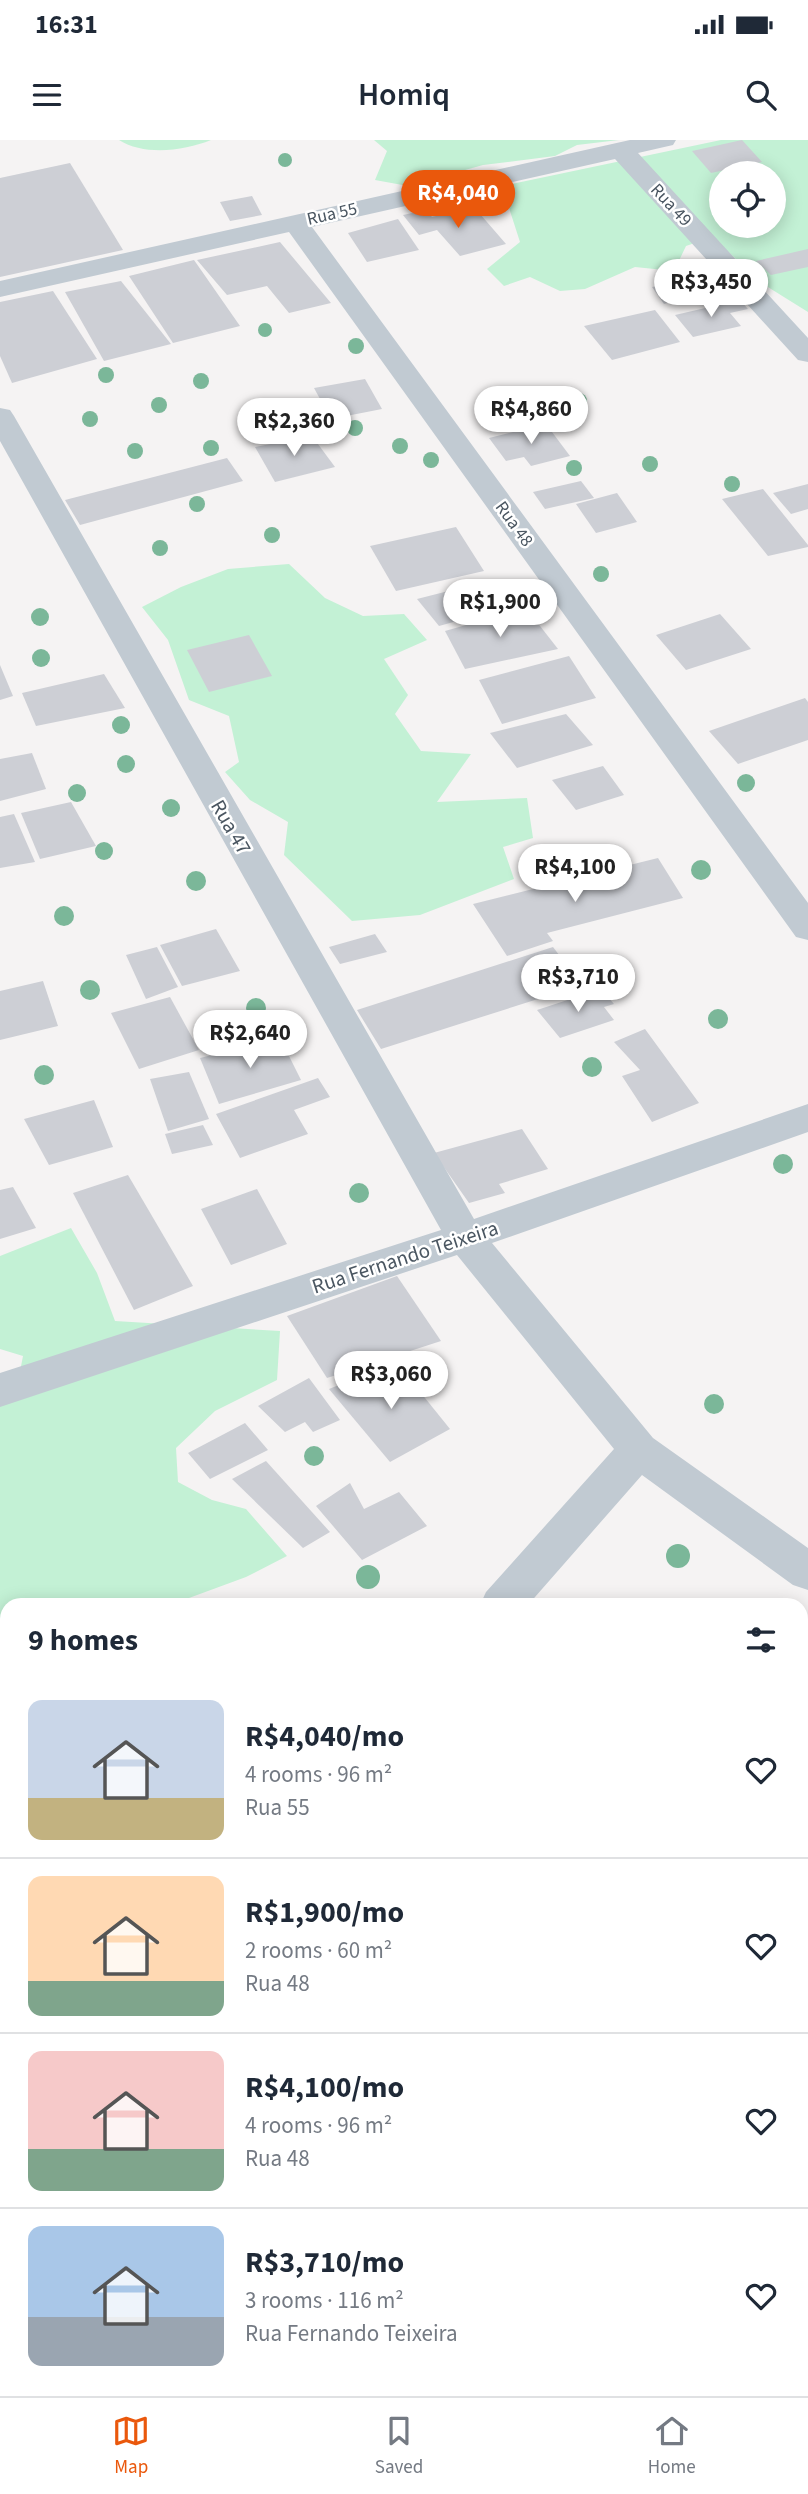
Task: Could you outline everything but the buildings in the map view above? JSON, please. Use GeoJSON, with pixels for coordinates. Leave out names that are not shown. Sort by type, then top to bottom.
{"type":"FeatureCollection","features":[{"type":"Feature","properties":{"kind":"street","name":"Rua 55"},"geometry":{"type":"LineString","coordinates":[[0,289],[664,140]]}},
{"type":"Feature","properties":{"kind":"street","name":"Rua 49"},"geometry":{"type":"LineString","coordinates":[[620,149],[808,354]]}},
{"type":"Feature","properties":{"kind":"street","name":"Rua 48"},"geometry":{"type":"LineString","coordinates":[[295,222],[808,928]]}},
{"type":"Feature","properties":{"kind":"street","name":"Rua 47"},"geometry":{"type":"LineString","coordinates":[[0,416],[465,1237],[639,1450],[808,1572]]}},
{"type":"Feature","properties":{"kind":"street","name":"Rua Fernando Teixeira"},"geometry":{"type":"LineString","coordinates":[[0,1390],[465,1237],[808,1118]]}},
{"type":"Feature","properties":{"kind":"street"},"geometry":{"type":"LineString","coordinates":[[507,1598],[639,1450]]}},
{"type":"Feature","properties":{"kind":"green space"},"geometry":{"type":"Polygon","coordinates":[[[119,140],[211,140],[189,147],[152,150],[119,140]]]}},
{"type":"Feature","properties":{"kind":"green space"},"geometry":{"type":"Polygon","coordinates":[[[374,140],[619,140],[577,145],[555,156],[483,165],[408,186],[375,180],[387,151],[374,140]]]}},
{"type":"Feature","properties":{"kind":"green space"},"geometry":{"type":"Polygon","coordinates":[[[721,140],[808,140],[808,312],[763,284],[713,238],[786,238],[786,161],[709,161],[709,238],[686,246],[674,271],[635,267],[585,289],[560,291],[530,277],[504,286],[487,269],[520,242],[502,186],[721,140]]]}},
{"type":"Feature","properties":{"kind":"green space"},"geometry":{"type":"Polygon","coordinates":[[[289,564],[325,598],[363,616],[404,614],[427,640],[384,659],[408,695],[395,714],[421,751],[471,754],[437,802],[527,798],[533,838],[503,847],[514,879],[420,915],[352,921],[284,855],[288,822],[250,800],[225,772],[239,762],[229,716],[189,700],[168,640],[142,607],[181,587],[228,569],[289,564]]]}},
{"type":"Feature","properties":{"kind":"green space"},"geometry":{"type":"Polygon","coordinates":[[[71,1228],[97,1273],[115,1321],[280,1331],[277,1380],[215,1411],[176,1448],[178,1482],[212,1500],[246,1509],[287,1556],[246,1577],[189,1598],[0,1598],[0,1400],[16,1392],[23,1356],[0,1349],[0,1256],[71,1228]]]}}]}
